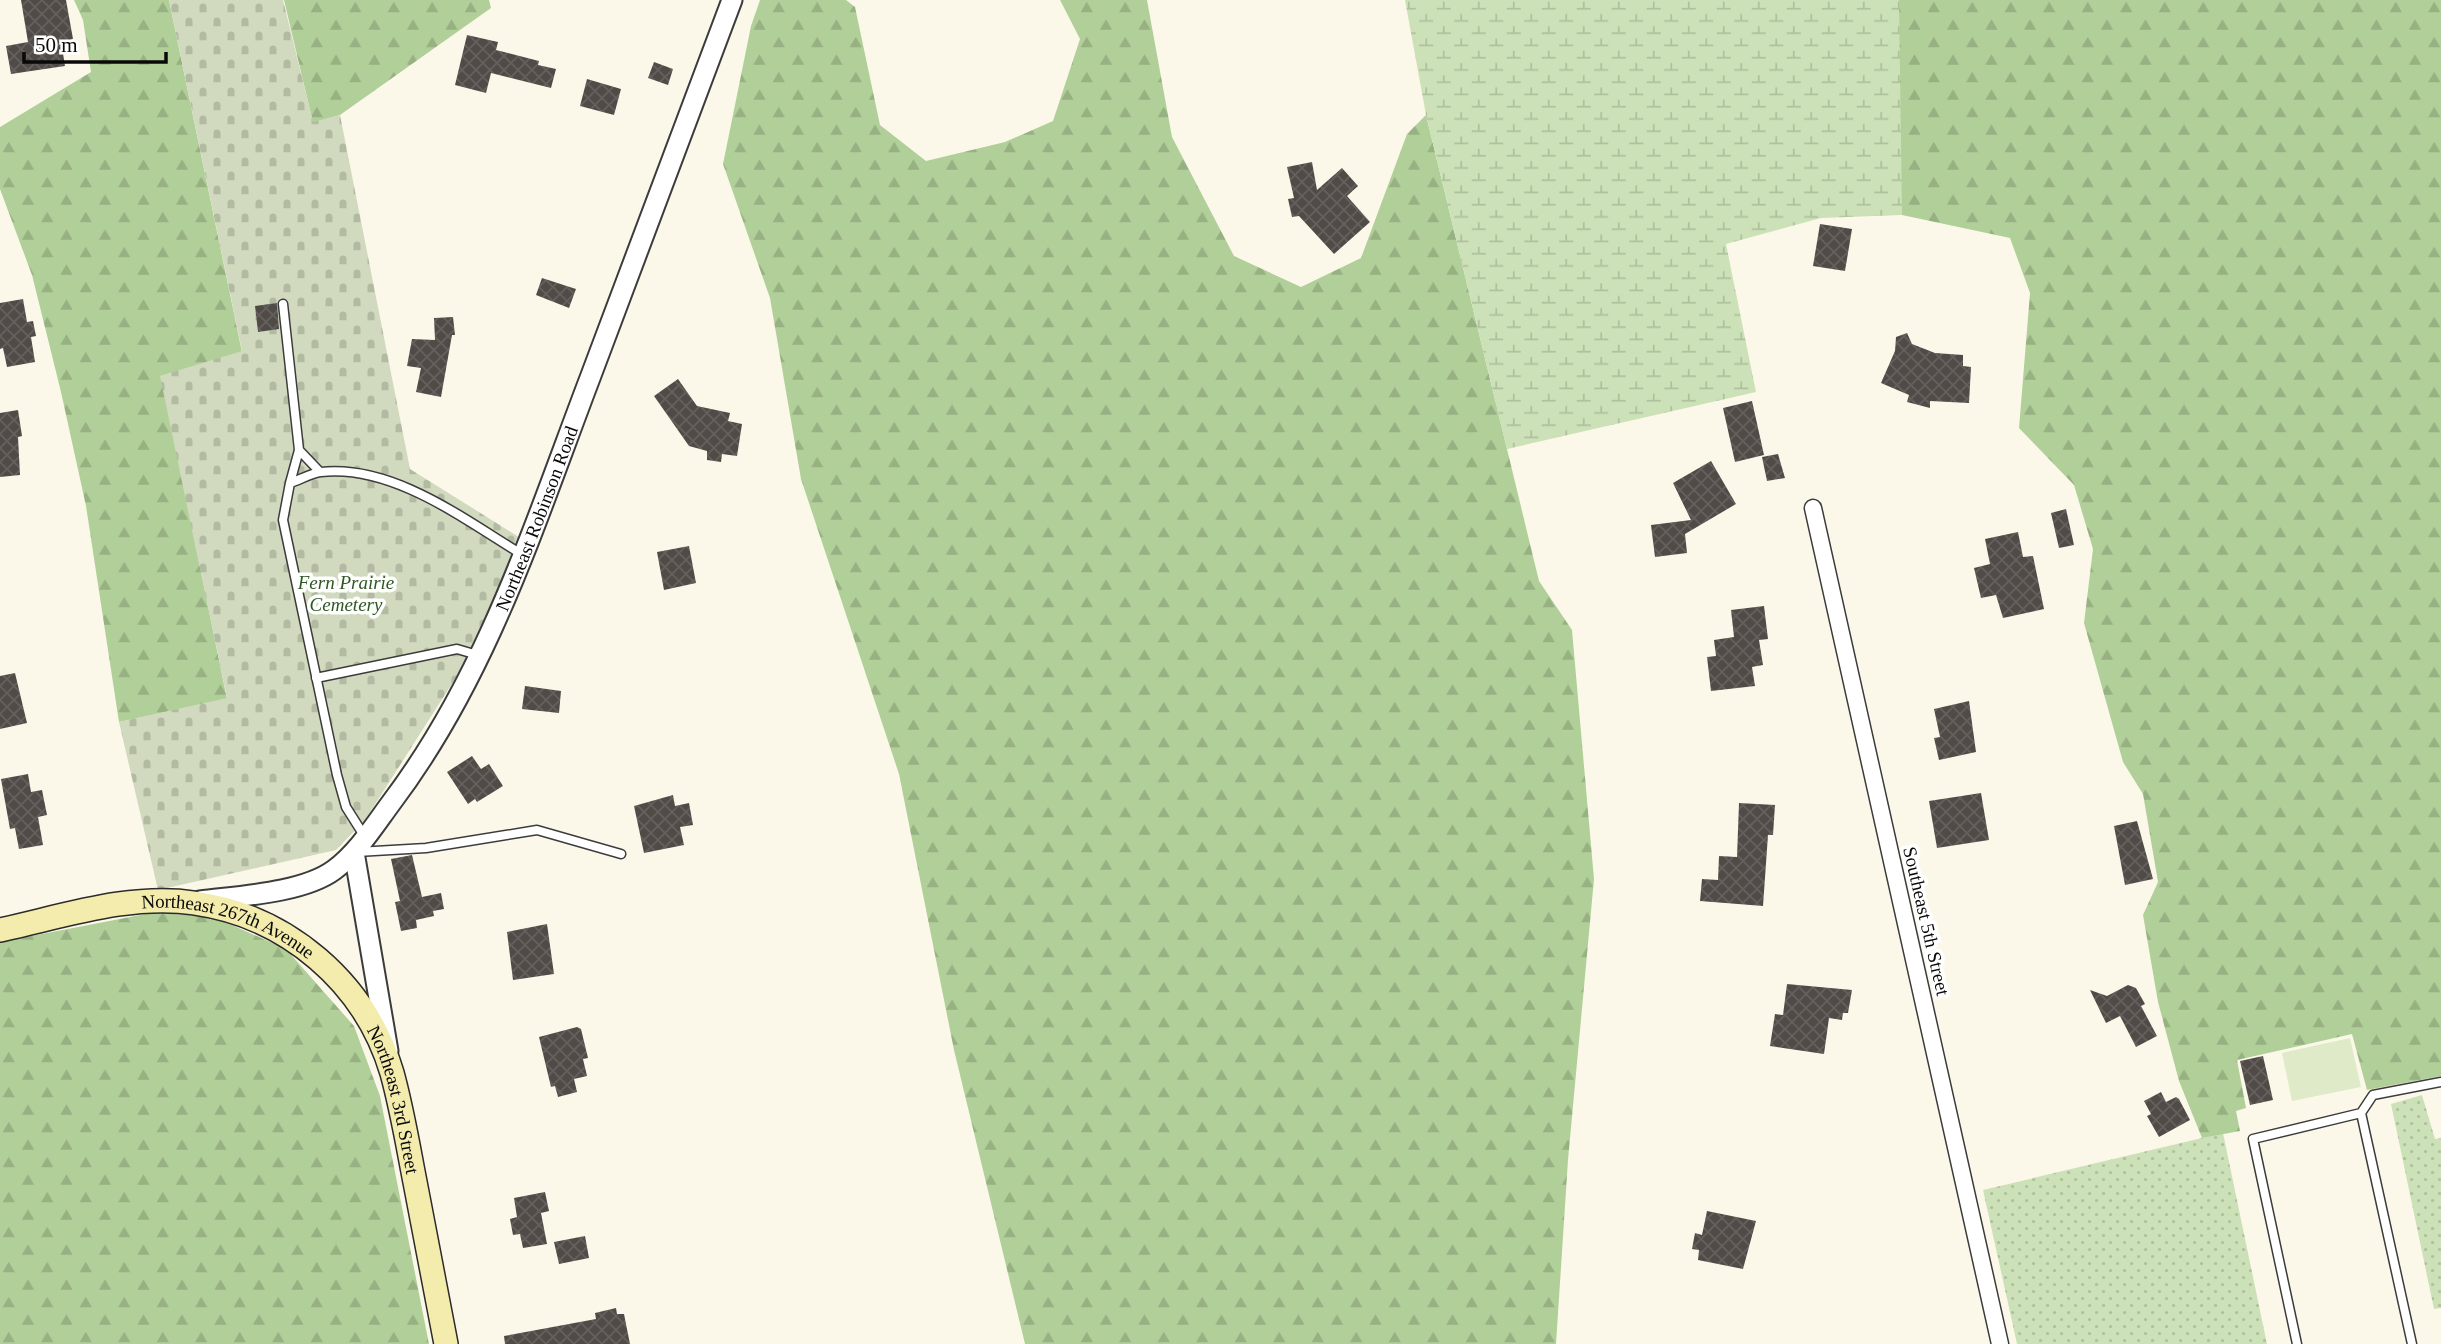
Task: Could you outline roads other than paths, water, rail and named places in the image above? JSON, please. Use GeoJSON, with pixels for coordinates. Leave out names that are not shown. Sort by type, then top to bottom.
{"type":"FeatureCollection","features":[{"type":"Feature","properties":{"kind":"main road","name":"Northeast 267th Avenue"},"geometry":{"type":"LineString","coordinates":[[0,930],[137,903],[192,902],[256,919],[296,941],[370,1004],[391,1072]]}},
{"type":"Feature","properties":{"kind":"main road","name":"Northeast 3rd Street"},"geometry":{"type":"LineString","coordinates":[[391,1072],[446,1344]]}},
{"type":"Feature","properties":{"kind":"street","name":"Northeast Robinson Road"},"geometry":{"type":"LineString","coordinates":[[192,902],[309,882],[332,871],[360,844],[409,779],[482,656],[523,555],[732,0]]}},
{"type":"Feature","properties":{"kind":"street","name":"Southeast 5th Street"},"geometry":{"type":"LineString","coordinates":[[1813,508],[2000,1344]]}},
{"type":"Feature","properties":{"kind":"street","name":"Northeast 3rd Street"},"geometry":{"type":"LineString","coordinates":[[360,844],[370,1004]]}},
{"type":"Feature","properties":{"kind":"lane"},"geometry":{"type":"LineString","coordinates":[[283,304],[299,450],[283,520],[346,807],[360,844],[426,848],[537,830],[621,854]]}},
{"type":"Feature","properties":{"kind":"lane"},"geometry":{"type":"LineString","coordinates":[[299,450],[320,472]]}},
{"type":"Feature","properties":{"kind":"lane"},"geometry":{"type":"LineString","coordinates":[[290,483],[320,472],[366,476],[409,487],[523,555]]}},
{"type":"Feature","properties":{"kind":"lane"},"geometry":{"type":"LineString","coordinates":[[316,678],[457,649],[482,656]]}},
{"type":"Feature","properties":{"kind":"lane"},"geometry":{"type":"LineString","coordinates":[[2297,1344],[2253,1139],[2361,1113],[2373,1095],[2441,1082]]}},
{"type":"Feature","properties":{"kind":"lane"},"geometry":{"type":"LineString","coordinates":[[2361,1113],[2412,1344]]}},
{"type":"Feature","properties":{"kind":"park label","name":"Fern Prairie Cemetery"},"geometry":{"type":"Point","coordinates":[346,593]}}]}
